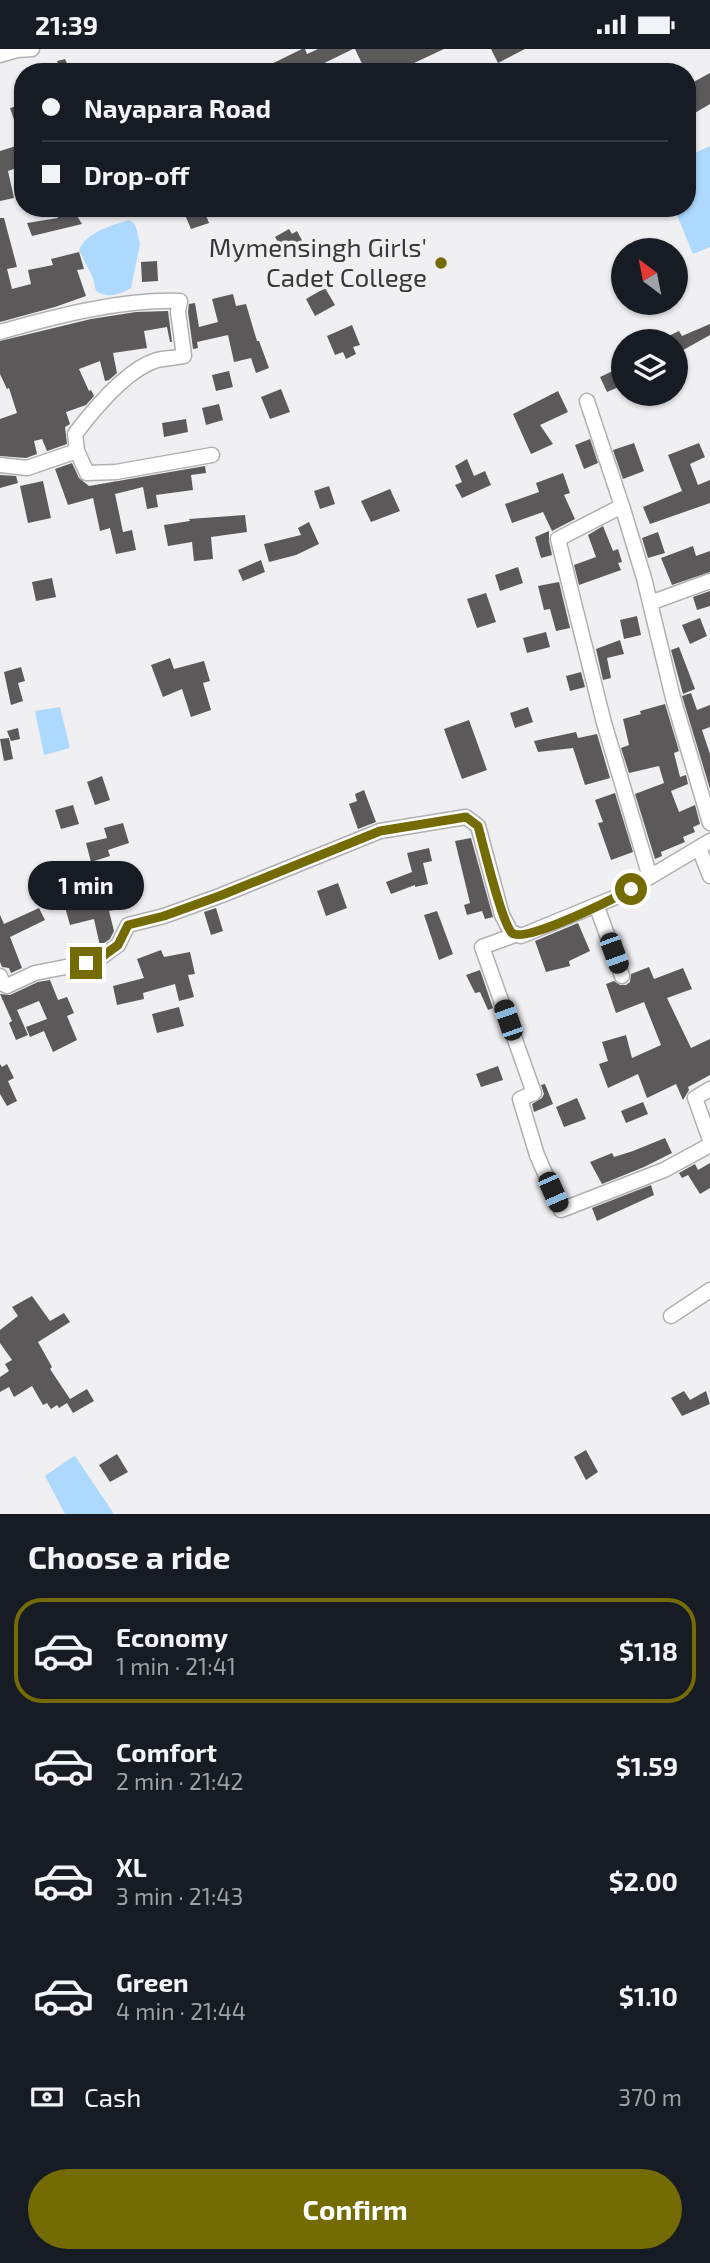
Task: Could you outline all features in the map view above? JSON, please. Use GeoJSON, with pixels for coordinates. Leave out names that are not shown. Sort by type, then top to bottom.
{"type":"FeatureCollection","features":[{"type":"Feature","properties":{"kind":"street"},"geometry":{"type":"LineString","coordinates":[[0,55],[32,49]]}},
{"type":"Feature","properties":{"kind":"street"},"geometry":{"type":"LineString","coordinates":[[0,332],[46,319],[154,300],[180,301],[178,312],[184,356],[148,364],[104,397],[75,434],[77,451],[87,473],[116,472],[212,455]]}},
{"type":"Feature","properties":{"kind":"street"},"geometry":{"type":"LineString","coordinates":[[587,401],[622,506],[650,603],[673,698],[710,823]]}},
{"type":"Feature","properties":{"kind":"street"},"geometry":{"type":"LineString","coordinates":[[0,465],[27,468],[77,451]]}},
{"type":"Feature","properties":{"kind":"street"},"geometry":{"type":"LineString","coordinates":[[622,506],[558,539],[607,736],[650,877]]}},
{"type":"Feature","properties":{"kind":"street"},"geometry":{"type":"LineString","coordinates":[[650,603],[710,581]]}},
{"type":"Feature","properties":{"kind":"street"},"geometry":{"type":"LineString","coordinates":[[0,976],[3,984],[7,986],[35,973],[86,963],[103,956],[118,945],[128,925],[164,916],[222,895],[380,831],[466,817],[478,826],[502,915],[515,935]]}},
{"type":"Feature","properties":{"kind":"street"},"geometry":{"type":"LineString","coordinates":[[710,876],[704,844],[597,907],[533,933],[515,935],[482,947],[534,1093],[520,1099],[537,1155],[561,1210],[664,1170],[710,1143],[695,1098],[710,1089]]}},
{"type":"Feature","properties":{"kind":"street"},"geometry":{"type":"LineString","coordinates":[[597,907],[622,976]]}},
{"type":"Feature","properties":{"kind":"street"},"geometry":{"type":"LineString","coordinates":[[671,1316],[710,1290]]}},
{"type":"Feature","properties":{"kind":"water"},"geometry":{"type":"Polygon","coordinates":[[[710,146],[710,247],[693,254],[678,217],[696,217],[696,152],[710,146]]]}},
{"type":"Feature","properties":{"kind":"water"},"geometry":{"type":"Polygon","coordinates":[[[129,220],[135,224],[140,244],[131,288],[114,295],[105,295],[96,291],[93,278],[79,250],[93,234],[129,220]]]}},
{"type":"Feature","properties":{"kind":"water"},"geometry":{"type":"Polygon","coordinates":[[[60,707],[70,748],[44,755],[35,711],[60,707]]]}},
{"type":"Feature","properties":{"kind":"water"},"geometry":{"type":"Polygon","coordinates":[[[74,1456],[114,1514],[65,1514],[45,1476],[74,1456]]]}},
{"type":"Feature","properties":{"kind":"building"},"geometry":{"type":"Polygon","coordinates":[[[302,49],[305,49],[307,54],[318,49],[353,49],[324,63],[273,63],[302,49]]]}},
{"type":"Feature","properties":{"kind":"building"},"geometry":{"type":"Polygon","coordinates":[[[355,49],[444,49],[414,63],[362,63],[355,49]]]}},
{"type":"Feature","properties":{"kind":"building"},"geometry":{"type":"Polygon","coordinates":[[[491,49],[525,49],[498,63],[491,49]]]}},
{"type":"Feature","properties":{"kind":"building"},"geometry":{"type":"Polygon","coordinates":[[[710,73],[710,104],[696,112],[696,81],[710,73]]]}},
{"type":"Feature","properties":{"kind":"building"},"geometry":{"type":"Polygon","coordinates":[[[14,147],[14,169],[8,171],[14,198],[0,201],[0,151],[14,147]]]}},
{"type":"Feature","properties":{"kind":"building"},"geometry":{"type":"Polygon","coordinates":[[[78,217],[82,224],[32,236],[27,223],[78,217]]]}},
{"type":"Feature","properties":{"kind":"building"},"geometry":{"type":"Polygon","coordinates":[[[186,217],[207,217],[209,223],[191,229],[186,217]]]}},
{"type":"Feature","properties":{"kind":"building"},"geometry":{"type":"Polygon","coordinates":[[[0,218],[4,218],[17,267],[7,269],[12,289],[31,284],[28,270],[53,265],[51,259],[79,252],[84,269],[77,270],[86,296],[0,322],[0,218]]]}},
{"type":"Feature","properties":{"kind":"building"},"geometry":{"type":"Polygon","coordinates":[[[289,229],[292,234],[297,231],[304,244],[286,255],[275,237],[289,229]]]}},
{"type":"Feature","properties":{"kind":"building"},"geometry":{"type":"Polygon","coordinates":[[[157,261],[158,281],[142,282],[141,262],[157,261]]]}},
{"type":"Feature","properties":{"kind":"building"},"geometry":{"type":"Polygon","coordinates":[[[325,288],[335,305],[315,316],[306,299],[325,288]]]}},
{"type":"Feature","properties":{"kind":"building"},"geometry":{"type":"Polygon","coordinates":[[[233,294],[236,306],[246,304],[257,341],[269,368],[256,373],[251,358],[234,362],[228,335],[197,342],[198,348],[193,349],[189,304],[195,303],[199,327],[218,322],[212,299],[233,294]]]}},
{"type":"Feature","properties":{"kind":"building"},"geometry":{"type":"Polygon","coordinates":[[[168,311],[172,342],[167,327],[144,331],[147,348],[113,353],[117,373],[109,380],[105,381],[100,361],[79,369],[94,396],[86,405],[66,412],[70,424],[65,427],[67,444],[47,451],[42,439],[34,441],[37,454],[26,458],[0,456],[0,419],[17,413],[9,388],[7,389],[0,374],[0,341],[91,319],[136,312],[168,311]]]}},
{"type":"Feature","properties":{"kind":"building"},"geometry":{"type":"Polygon","coordinates":[[[710,324],[710,335],[688,347],[688,333],[710,324]]]}},
{"type":"Feature","properties":{"kind":"building"},"geometry":{"type":"Polygon","coordinates":[[[352,325],[360,345],[353,347],[356,354],[346,359],[343,352],[335,355],[327,336],[352,325]]]}},
{"type":"Feature","properties":{"kind":"building"},"geometry":{"type":"Polygon","coordinates":[[[229,371],[233,387],[216,391],[212,375],[229,371]]]}},
{"type":"Feature","properties":{"kind":"building"},"geometry":{"type":"Polygon","coordinates":[[[611,372],[611,390],[607,392],[600,377],[611,372]]]}},
{"type":"Feature","properties":{"kind":"building"},"geometry":{"type":"Polygon","coordinates":[[[281,389],[290,412],[270,419],[261,397],[281,389]]]}},
{"type":"Feature","properties":{"kind":"building"},"geometry":{"type":"Polygon","coordinates":[[[558,391],[568,412],[540,425],[553,444],[531,454],[513,414],[558,391]]]}},
{"type":"Feature","properties":{"kind":"building"},"geometry":{"type":"Polygon","coordinates":[[[219,404],[223,420],[206,425],[202,408],[219,404]]]}},
{"type":"Feature","properties":{"kind":"building"},"geometry":{"type":"Polygon","coordinates":[[[186,419],[188,432],[164,437],[162,423],[186,419]]]}},
{"type":"Feature","properties":{"kind":"building"},"geometry":{"type":"Polygon","coordinates":[[[590,439],[598,463],[584,469],[575,445],[590,439]]]}},
{"type":"Feature","properties":{"kind":"building"},"geometry":{"type":"Polygon","coordinates":[[[634,443],[644,471],[623,479],[613,450],[634,443]]]}},
{"type":"Feature","properties":{"kind":"building"},"geometry":{"type":"Polygon","coordinates":[[[699,443],[705,457],[690,464],[698,485],[710,480],[710,503],[650,524],[643,507],[682,491],[668,455],[699,443]]]}},
{"type":"Feature","properties":{"kind":"building"},"geometry":{"type":"Polygon","coordinates":[[[467,459],[474,476],[485,471],[491,485],[462,498],[455,485],[462,482],[455,466],[467,459]]]}},
{"type":"Feature","properties":{"kind":"building"},"geometry":{"type":"Polygon","coordinates":[[[72,463],[79,478],[89,486],[205,466],[206,473],[191,475],[193,490],[156,495],[158,507],[147,509],[143,487],[115,494],[123,532],[132,530],[136,550],[116,554],[110,528],[100,531],[93,498],[68,505],[55,469],[72,463]]]}},
{"type":"Feature","properties":{"kind":"building"},"geometry":{"type":"Polygon","coordinates":[[[563,473],[570,493],[564,495],[575,519],[552,531],[543,512],[512,523],[505,504],[539,492],[536,483],[563,473]]]}},
{"type":"Feature","properties":{"kind":"building"},"geometry":{"type":"Polygon","coordinates":[[[0,475],[16,476],[18,483],[0,488],[0,475]]]}},
{"type":"Feature","properties":{"kind":"building"},"geometry":{"type":"Polygon","coordinates":[[[43,481],[51,518],[28,523],[20,486],[43,481]]]}},
{"type":"Feature","properties":{"kind":"building"},"geometry":{"type":"Polygon","coordinates":[[[329,486],[335,504],[320,509],[314,491],[329,486]]]}},
{"type":"Feature","properties":{"kind":"building"},"geometry":{"type":"Polygon","coordinates":[[[390,489],[400,511],[371,522],[361,501],[390,489]]]}},
{"type":"Feature","properties":{"kind":"building"},"geometry":{"type":"Polygon","coordinates":[[[245,515],[247,532],[211,537],[213,559],[194,561],[192,542],[168,546],[164,525],[190,521],[189,519],[245,515]]]}},
{"type":"Feature","properties":{"kind":"building"},"geometry":{"type":"Polygon","coordinates":[[[309,522],[319,544],[296,555],[269,562],[264,544],[301,535],[298,528],[309,522]]]}},
{"type":"Feature","properties":{"kind":"building"},"geometry":{"type":"Polygon","coordinates":[[[603,526],[613,551],[618,549],[622,562],[618,563],[621,570],[579,585],[574,565],[596,557],[588,535],[603,526]]]}},
{"type":"Feature","properties":{"kind":"building"},"geometry":{"type":"Polygon","coordinates":[[[549,531],[552,555],[541,558],[535,537],[549,531]]]}},
{"type":"Feature","properties":{"kind":"building"},"geometry":{"type":"Polygon","coordinates":[[[658,532],[665,553],[648,558],[642,538],[658,532]]]}},
{"type":"Feature","properties":{"kind":"building"},"geometry":{"type":"Polygon","coordinates":[[[693,546],[696,556],[710,551],[710,572],[672,585],[661,558],[693,546]]]}},
{"type":"Feature","properties":{"kind":"building"},"geometry":{"type":"Polygon","coordinates":[[[261,560],[265,572],[243,581],[238,570],[261,560]]]}},
{"type":"Feature","properties":{"kind":"building"},"geometry":{"type":"Polygon","coordinates":[[[518,567],[523,583],[500,591],[495,575],[518,567]]]}},
{"type":"Feature","properties":{"kind":"building"},"geometry":{"type":"Polygon","coordinates":[[[52,578],[56,597],[36,601],[32,582],[52,578]]]}},
{"type":"Feature","properties":{"kind":"building"},"geometry":{"type":"Polygon","coordinates":[[[559,582],[570,628],[556,631],[550,609],[544,610],[538,586],[559,582]]]}},
{"type":"Feature","properties":{"kind":"building"},"geometry":{"type":"Polygon","coordinates":[[[710,591],[710,606],[697,610],[693,597],[710,591]]]}},
{"type":"Feature","properties":{"kind":"building"},"geometry":{"type":"Polygon","coordinates":[[[486,593],[496,622],[477,628],[467,599],[486,593]]]}},
{"type":"Feature","properties":{"kind":"building"},"geometry":{"type":"Polygon","coordinates":[[[637,616],[641,635],[624,639],[620,620],[637,616]]]}},
{"type":"Feature","properties":{"kind":"building"},"geometry":{"type":"Polygon","coordinates":[[[700,618],[707,636],[690,644],[682,625],[700,618]]]}},
{"type":"Feature","properties":{"kind":"building"},"geometry":{"type":"Polygon","coordinates":[[[546,632],[550,647],[527,653],[523,638],[546,632]]]}},
{"type":"Feature","properties":{"kind":"building"},"geometry":{"type":"Polygon","coordinates":[[[620,640],[624,654],[607,658],[611,678],[603,680],[596,649],[620,640]]]}},
{"type":"Feature","properties":{"kind":"building"},"geometry":{"type":"Polygon","coordinates":[[[679,647],[695,689],[683,694],[671,650],[679,647]]]}},
{"type":"Feature","properties":{"kind":"building"},"geometry":{"type":"Polygon","coordinates":[[[170,658],[174,669],[204,661],[210,681],[203,683],[211,710],[191,717],[182,689],[163,697],[151,665],[170,658]]]}},
{"type":"Feature","properties":{"kind":"building"},"geometry":{"type":"Polygon","coordinates":[[[21,667],[25,681],[18,683],[23,701],[11,705],[4,672],[21,667]]]}},
{"type":"Feature","properties":{"kind":"building"},"geometry":{"type":"Polygon","coordinates":[[[581,672],[585,687],[570,691],[566,676],[581,672]]]}},
{"type":"Feature","properties":{"kind":"building"},"geometry":{"type":"Polygon","coordinates":[[[691,693],[697,710],[710,705],[710,727],[702,730],[710,754],[710,789],[682,696],[691,693]]]}},
{"type":"Feature","properties":{"kind":"building"},"geometry":{"type":"Polygon","coordinates":[[[665,704],[679,751],[674,753],[680,777],[686,775],[688,784],[671,791],[679,812],[695,805],[700,824],[693,827],[695,832],[683,837],[685,842],[661,852],[662,856],[655,859],[635,794],[664,783],[659,766],[629,773],[621,748],[629,745],[623,719],[665,704]]]}},
{"type":"Feature","properties":{"kind":"building"},"geometry":{"type":"Polygon","coordinates":[[[528,707],[533,722],[515,728],[510,713],[528,707]]]}},
{"type":"Feature","properties":{"kind":"building"},"geometry":{"type":"Polygon","coordinates":[[[469,720],[487,770],[462,779],[444,729],[469,720]]]}},
{"type":"Feature","properties":{"kind":"building"},"geometry":{"type":"Polygon","coordinates":[[[18,728],[20,739],[11,741],[7,731],[18,728]]]}},
{"type":"Feature","properties":{"kind":"building"},"geometry":{"type":"Polygon","coordinates":[[[576,732],[578,738],[597,734],[610,778],[585,785],[573,748],[538,752],[534,741],[576,732]]]}},
{"type":"Feature","properties":{"kind":"building"},"geometry":{"type":"Polygon","coordinates":[[[9,738],[13,759],[4,761],[0,739],[9,738]]]}},
{"type":"Feature","properties":{"kind":"building"},"geometry":{"type":"Polygon","coordinates":[[[102,776],[110,800],[95,805],[87,782],[102,776]]]}},
{"type":"Feature","properties":{"kind":"building"},"geometry":{"type":"Polygon","coordinates":[[[364,790],[376,822],[358,829],[349,804],[357,801],[355,794],[364,790]]]}},
{"type":"Feature","properties":{"kind":"building"},"geometry":{"type":"Polygon","coordinates":[[[615,793],[633,852],[611,860],[598,823],[603,822],[595,800],[615,793]]]}},
{"type":"Feature","properties":{"kind":"building"},"geometry":{"type":"Polygon","coordinates":[[[73,805],[79,824],[61,829],[55,810],[73,805]]]}},
{"type":"Feature","properties":{"kind":"building"},"geometry":{"type":"Polygon","coordinates":[[[123,823],[129,843],[108,850],[110,856],[91,862],[86,843],[107,838],[104,828],[123,823]]]}},
{"type":"Feature","properties":{"kind":"building"},"geometry":{"type":"Polygon","coordinates":[[[471,838],[493,917],[485,919],[482,911],[467,915],[464,905],[470,903],[455,841],[471,838]]]}},
{"type":"Feature","properties":{"kind":"building"},"geometry":{"type":"Polygon","coordinates":[[[429,848],[432,861],[423,863],[428,884],[415,885],[391,894],[386,882],[412,872],[407,853],[429,848]]]}},
{"type":"Feature","properties":{"kind":"building"},"geometry":{"type":"Polygon","coordinates":[[[338,883],[347,908],[326,916],[317,891],[338,883]]]}},
{"type":"Feature","properties":{"kind":"building"},"geometry":{"type":"Polygon","coordinates":[[[108,890],[114,910],[109,911],[114,931],[110,939],[100,946],[94,919],[70,925],[63,900],[108,890]]]}},
{"type":"Feature","properties":{"kind":"building"},"geometry":{"type":"Polygon","coordinates":[[[39,908],[45,920],[10,937],[22,968],[11,973],[9,968],[2,967],[0,962],[0,915],[4,924],[39,908]]]}},
{"type":"Feature","properties":{"kind":"building"},"geometry":{"type":"Polygon","coordinates":[[[216,908],[223,931],[211,935],[204,912],[216,908]]]}},
{"type":"Feature","properties":{"kind":"building"},"geometry":{"type":"Polygon","coordinates":[[[437,911],[453,954],[439,960],[424,915],[437,911]]]}},
{"type":"Feature","properties":{"kind":"building"},"geometry":{"type":"Polygon","coordinates":[[[578,923],[590,951],[569,961],[570,966],[546,972],[535,941],[578,923]]]}},
{"type":"Feature","properties":{"kind":"building"},"geometry":{"type":"Polygon","coordinates":[[[161,950],[164,957],[190,952],[195,974],[188,975],[194,997],[179,1001],[175,984],[143,993],[144,999],[117,1005],[113,986],[144,978],[137,959],[161,950]]]}},
{"type":"Feature","properties":{"kind":"building"},"geometry":{"type":"Polygon","coordinates":[[[649,967],[654,979],[683,968],[692,989],[667,998],[691,1048],[710,1039],[710,1075],[688,1087],[683,1100],[676,1084],[647,1098],[638,1074],[608,1088],[599,1064],[608,1061],[602,1042],[626,1035],[632,1058],[661,1045],[644,1002],[616,1013],[606,984],[614,981],[626,985],[630,982],[631,974],[649,967]]]}},
{"type":"Feature","properties":{"kind":"building"},"geometry":{"type":"Polygon","coordinates":[[[480,970],[493,1008],[488,1010],[480,992],[475,993],[466,975],[480,970]]]}},
{"type":"Feature","properties":{"kind":"building"},"geometry":{"type":"Polygon","coordinates":[[[50,980],[58,1000],[67,997],[74,1013],[67,1016],[77,1040],[53,1052],[44,1031],[30,1037],[26,1027],[47,1019],[39,1001],[17,1010],[28,1035],[16,1040],[9,1023],[12,1021],[0,994],[10,995],[38,982],[50,980]]]}},
{"type":"Feature","properties":{"kind":"building"},"geometry":{"type":"Polygon","coordinates":[[[179,1007],[184,1026],[157,1033],[152,1014],[179,1007]]]}},
{"type":"Feature","properties":{"kind":"building"},"geometry":{"type":"Polygon","coordinates":[[[0,1064],[2,1067],[7,1064],[14,1078],[8,1081],[17,1101],[7,1106],[0,1094],[0,1064]]]}},
{"type":"Feature","properties":{"kind":"building"},"geometry":{"type":"Polygon","coordinates":[[[498,1066],[503,1080],[481,1087],[476,1074],[498,1066]]]}},
{"type":"Feature","properties":{"kind":"building"},"geometry":{"type":"Polygon","coordinates":[[[545,1084],[553,1104],[534,1112],[532,1104],[542,1098],[544,1094],[541,1085],[545,1084]]]}},
{"type":"Feature","properties":{"kind":"building"},"geometry":{"type":"Polygon","coordinates":[[[577,1098],[586,1119],[564,1127],[556,1107],[577,1098]]]}},
{"type":"Feature","properties":{"kind":"building"},"geometry":{"type":"Polygon","coordinates":[[[643,1102],[648,1114],[626,1123],[621,1111],[643,1102]]]}},
{"type":"Feature","properties":{"kind":"building"},"geometry":{"type":"Polygon","coordinates":[[[665,1138],[672,1153],[602,1184],[590,1162],[612,1153],[614,1157],[633,1151],[665,1138]]]}},
{"type":"Feature","properties":{"kind":"building"},"geometry":{"type":"Polygon","coordinates":[[[710,1163],[710,1188],[700,1194],[688,1175],[682,1178],[679,1173],[695,1164],[698,1170],[710,1163]]]}},
{"type":"Feature","properties":{"kind":"building"},"geometry":{"type":"Polygon","coordinates":[[[651,1185],[654,1195],[597,1221],[592,1208],[651,1185]]]}},
{"type":"Feature","properties":{"kind":"building"},"geometry":{"type":"Polygon","coordinates":[[[32,1296],[50,1321],[64,1313],[70,1322],[38,1342],[52,1367],[50,1369],[70,1399],[87,1389],[94,1401],[73,1413],[67,1403],[51,1409],[47,1403],[43,1405],[32,1386],[14,1397],[9,1387],[0,1392],[0,1377],[9,1371],[5,1364],[12,1360],[0,1343],[0,1330],[18,1316],[12,1307],[32,1296]]]}},
{"type":"Feature","properties":{"kind":"building"},"geometry":{"type":"Polygon","coordinates":[[[684,1391],[690,1400],[706,1391],[710,1404],[682,1416],[671,1398],[684,1391]]]}},
{"type":"Feature","properties":{"kind":"building"},"geometry":{"type":"Polygon","coordinates":[[[586,1450],[598,1472],[586,1480],[574,1457],[586,1450]]]}},
{"type":"Feature","properties":{"kind":"building"},"geometry":{"type":"Polygon","coordinates":[[[117,1454],[128,1472],[110,1482],[99,1465],[117,1454]]]}},
{"type":"Feature","properties":{"kind":"place","name":"Mymensingh Girls' Cadet College"},"geometry":{"type":"Point","coordinates":[441,263]}},
{"type":"Feature","properties":{"kind":"route"},"geometry":{"type":"LineString","coordinates":[[86,963],[103,956],[118,945],[128,925],[164,916],[222,895],[380,831],[466,817],[478,826],[502,915],[515,935],[533,933],[597,907],[631,889]]}}]}
